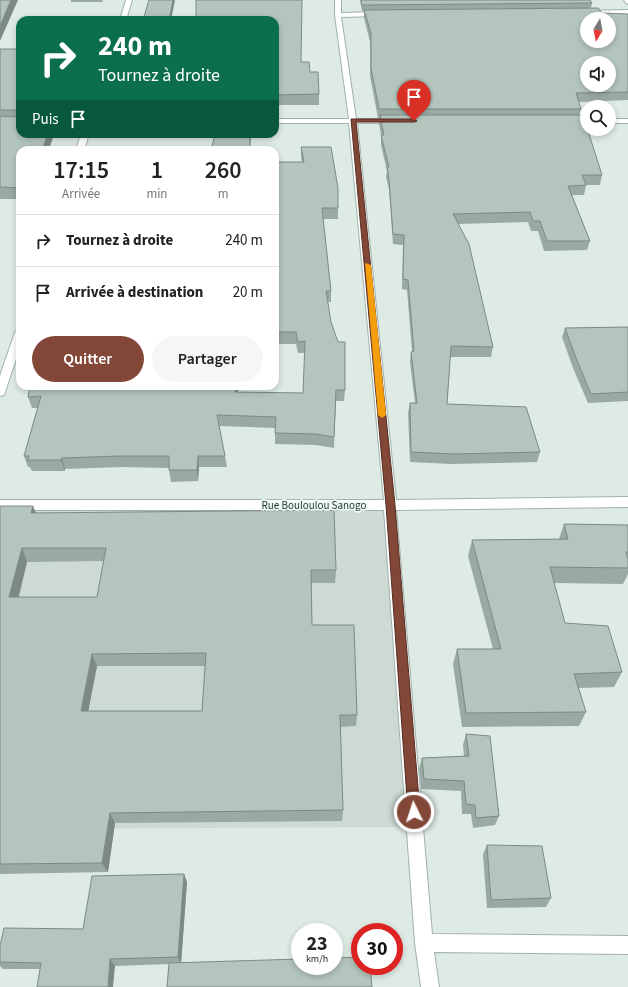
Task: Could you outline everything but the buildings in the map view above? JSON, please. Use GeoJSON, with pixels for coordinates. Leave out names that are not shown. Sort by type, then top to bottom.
{"type":"FeatureCollection","features":[{"type":"Feature","properties":{"kind":"street"},"geometry":{"type":"LineString","coordinates":[[124,16],[129,0]]}},
{"type":"Feature","properties":{"kind":"street"},"geometry":{"type":"LineString","coordinates":[[338,0],[338,15],[353,121],[390,505],[424,943],[430,987]]}},
{"type":"Feature","properties":{"kind":"street"},"geometry":{"type":"LineString","coordinates":[[616,12],[628,12]]}},
{"type":"Feature","properties":{"kind":"street"},"geometry":{"type":"LineString","coordinates":[[338,15],[385,14]]}},
{"type":"Feature","properties":{"kind":"street"},"geometry":{"type":"LineString","coordinates":[[279,122],[407,121]]}},
{"type":"Feature","properties":{"kind":"street"},"geometry":{"type":"LineString","coordinates":[[616,121],[628,121]]}},
{"type":"Feature","properties":{"kind":"street"},"geometry":{"type":"LineString","coordinates":[[0,392],[16,344]]}},
{"type":"Feature","properties":{"kind":"street","name":"Rue Bouloulou Sanogo"},"geometry":{"type":"LineString","coordinates":[[0,505],[390,505],[628,502]]}},
{"type":"Feature","properties":{"kind":"street"},"geometry":{"type":"LineString","coordinates":[[424,943],[628,945]]}},
{"type":"Feature","properties":{"kind":"shaded area"},"geometry":{"type":"Polygon","coordinates":[[[0,505],[390,505],[415,827],[0,829],[0,505]]]}},
{"type":"Feature","properties":{"kind":"slow traffic"},"geometry":{"type":"LineString","coordinates":[[367,265],[382,415]]}},
{"type":"Feature","properties":{"kind":"route"},"geometry":{"type":"LineString","coordinates":[[414,121],[353,121],[390,505],[414,812]]}}]}
